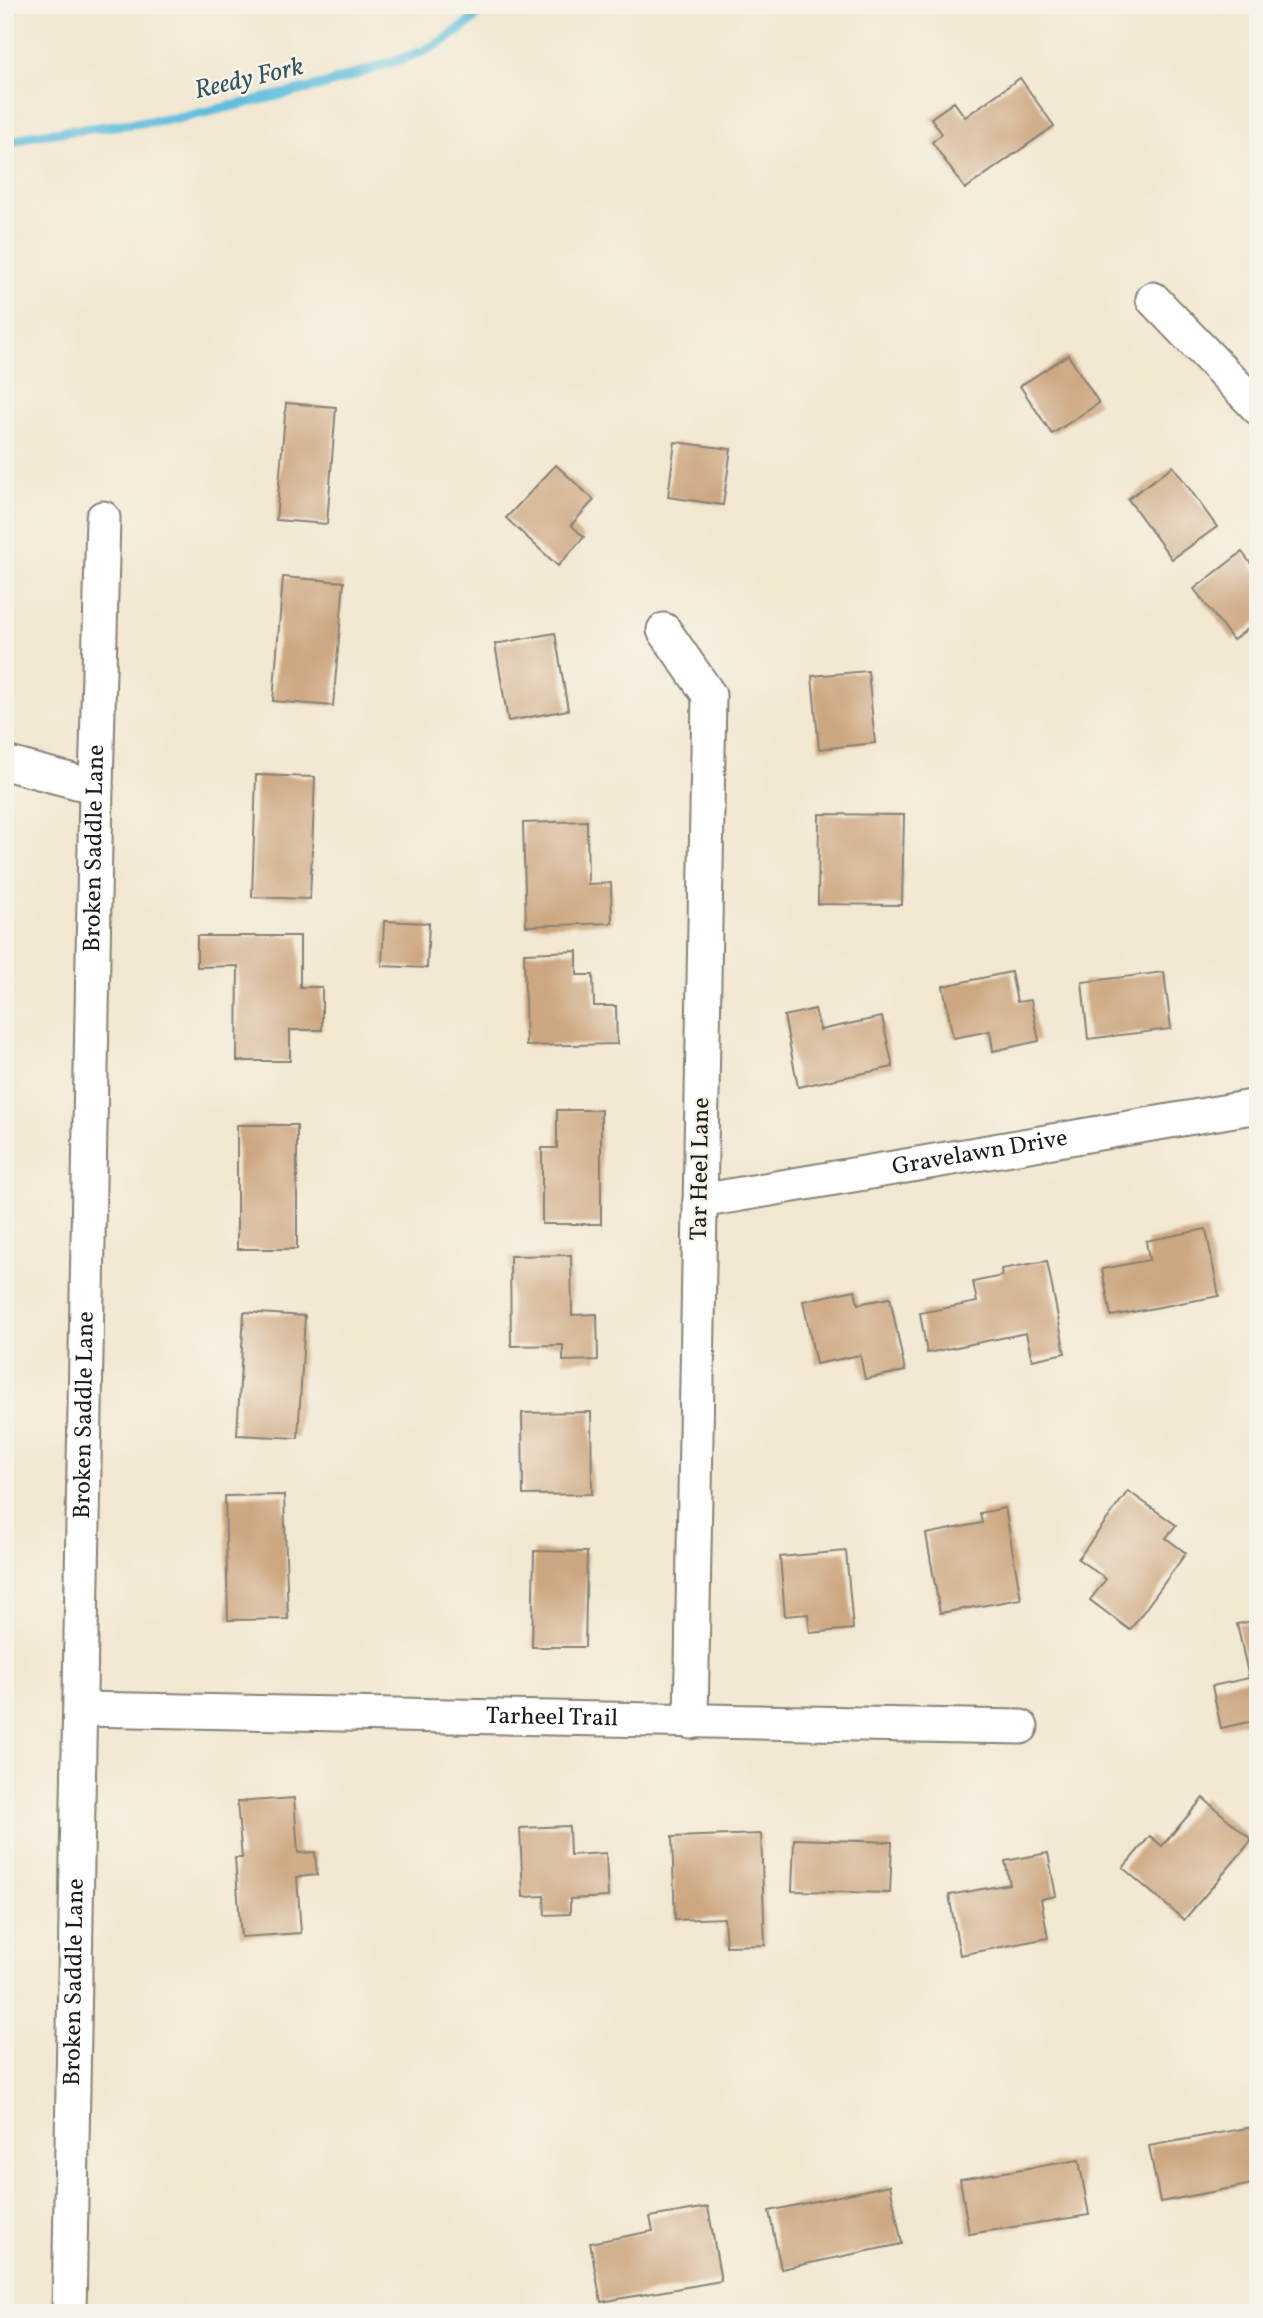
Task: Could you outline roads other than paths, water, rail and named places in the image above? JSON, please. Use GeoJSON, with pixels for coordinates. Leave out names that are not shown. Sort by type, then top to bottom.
{"type":"FeatureCollection","features":[{"type":"Feature","properties":{"kind":"street"},"geometry":{"type":"LineString","coordinates":[[1153,299],[1258,408]]}},
{"type":"Feature","properties":{"kind":"street","name":"Broken Saddle Lane"},"geometry":{"type":"LineString","coordinates":[[69,2313],[103,518]]}},
{"type":"Feature","properties":{"kind":"street","name":"Tar Heel Lane"},"geometry":{"type":"LineString","coordinates":[[664,630],[709,695],[691,1722]]}},
{"type":"Feature","properties":{"kind":"street"},"geometry":{"type":"LineString","coordinates":[[5,763],[96,787]]}},
{"type":"Feature","properties":{"kind":"street","name":"Gravelawn Drive"},"geometry":{"type":"LineString","coordinates":[[700,1201],[1258,1106]]}},
{"type":"Feature","properties":{"kind":"street","name":"Tarheel Trail"},"geometry":{"type":"LineString","coordinates":[[81,1709],[1021,1727]]}},
{"type":"Feature","properties":{"kind":"waterway","name":"Reedy Fork"},"geometry":{"type":"LineString","coordinates":[[5,145],[33,135],[180,118],[324,85],[424,51],[445,40],[472,20],[483,5]]}}]}
